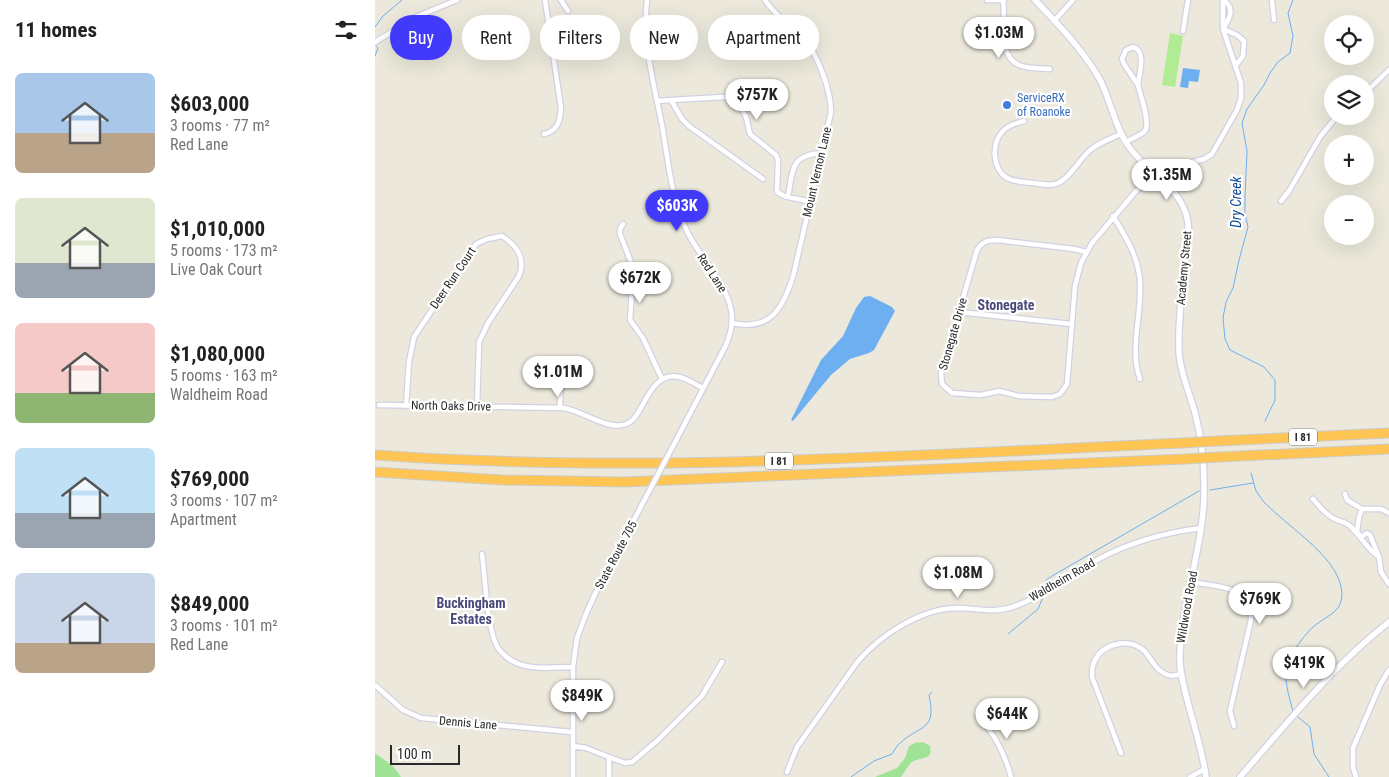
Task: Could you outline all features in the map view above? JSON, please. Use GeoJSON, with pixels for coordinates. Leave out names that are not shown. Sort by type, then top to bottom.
{"type":"FeatureCollection","features":[{"type":"Feature","properties":{"kind":"highway","name":"I 81"},"geometry":{"type":"LineString","coordinates":[[375,455],[526,463],[672,464],[786,461],[1389,433]]}},
{"type":"Feature","properties":{"kind":"highway","name":"I 81"},"geometry":{"type":"LineString","coordinates":[[375,472],[502,480],[624,482],[1389,450]]}},
{"type":"Feature","properties":{"kind":"street"},"geometry":{"type":"LineString","coordinates":[[375,42],[418,16],[457,0]]}},
{"type":"Feature","properties":{"kind":"street"},"geometry":{"type":"LineString","coordinates":[[544,134],[550,133],[556,128],[561,117],[545,0]]}},
{"type":"Feature","properties":{"kind":"street"},"geometry":{"type":"LineString","coordinates":[[561,0],[569,11]]}},
{"type":"Feature","properties":{"kind":"street","name":"Red Lane"},"geometry":{"type":"LineString","coordinates":[[647,0],[645,16],[657,101],[672,183],[680,214],[693,245],[727,296],[732,312],[732,323],[726,346],[672,448]]}},
{"type":"Feature","properties":{"kind":"street","name":"Mount Vernon Lane"},"geometry":{"type":"LineString","coordinates":[[732,323],[758,325],[768,320],[779,306],[793,277],[831,112],[825,80],[806,41],[765,0]]}},
{"type":"Feature","properties":{"kind":"street"},"geometry":{"type":"LineString","coordinates":[[987,0],[1004,0],[1004,44],[1007,54],[1014,62],[1021,66],[1050,69]]}},
{"type":"Feature","properties":{"kind":"street","name":"Academy Street"},"geometry":{"type":"LineString","coordinates":[[1035,0],[1055,20],[1099,78],[1126,142],[1138,158],[1169,186],[1181,203],[1188,223],[1179,354],[1181,369],[1195,411],[1200,434]]}},
{"type":"Feature","properties":{"kind":"street"},"geometry":{"type":"LineString","coordinates":[[1055,20],[1073,0]]}},
{"type":"Feature","properties":{"kind":"street"},"geometry":{"type":"LineString","coordinates":[[1183,31],[1187,0]]}},
{"type":"Feature","properties":{"kind":"street"},"geometry":{"type":"LineString","coordinates":[[1223,0],[1229,4],[1231,12],[1229,20],[1223,28],[1244,41],[1243,56],[1236,65]]}},
{"type":"Feature","properties":{"kind":"street","name":"Stonegate Drive"},"geometry":{"type":"LineString","coordinates":[[1086,252],[997,240],[986,241],[979,246],[941,376],[945,388],[952,393],[981,395],[999,392],[1019,396],[1052,397],[1060,394],[1067,384],[1075,286],[1086,252],[1098,233],[1113,216],[1136,191],[1156,175],[1170,168],[1207,158],[1215,150],[1237,110],[1241,98],[1241,83],[1223,28],[1223,0]]}},
{"type":"Feature","properties":{"kind":"street"},"geometry":{"type":"LineString","coordinates":[[1272,0],[1274,20]]}},
{"type":"Feature","properties":{"kind":"street"},"geometry":{"type":"LineString","coordinates":[[1126,142],[1144,132],[1147,126],[1138,85],[1141,56],[1138,49],[1133,47],[1126,50],[1122,59],[1138,85]]}},
{"type":"Feature","properties":{"kind":"street"},"geometry":{"type":"LineString","coordinates":[[1374,84],[1389,70]]}},
{"type":"Feature","properties":{"kind":"street"},"geometry":{"type":"LineString","coordinates":[[657,101],[724,97],[735,100],[743,109],[750,134],[776,155],[777,191],[780,195],[811,202]]}},
{"type":"Feature","properties":{"kind":"street"},"geometry":{"type":"LineString","coordinates":[[671,100],[682,119],[689,126],[763,178]]}},
{"type":"Feature","properties":{"kind":"street"},"geometry":{"type":"LineString","coordinates":[[1024,121],[1013,124],[1003,131],[996,147],[998,169],[1006,177],[1016,181],[1048,185],[1058,183],[1094,147],[1121,134]]}},
{"type":"Feature","properties":{"kind":"street"},"geometry":{"type":"LineString","coordinates":[[1281,201],[1289,191],[1328,125]]}},
{"type":"Feature","properties":{"kind":"street"},"geometry":{"type":"LineString","coordinates":[[788,197],[798,159],[811,154],[822,153]]}},
{"type":"Feature","properties":{"kind":"street"},"geometry":{"type":"LineString","coordinates":[[1113,216],[1131,246],[1138,271],[1140,291],[1135,363],[1140,379]]}},
{"type":"Feature","properties":{"kind":"street"},"geometry":{"type":"LineString","coordinates":[[623,224],[620,234],[633,275],[631,320],[643,338],[663,379],[671,376],[680,377],[703,388]]}},
{"type":"Feature","properties":{"kind":"street","name":"Deer Run Court"},"geometry":{"type":"LineString","coordinates":[[406,406],[409,362],[414,337],[476,244],[487,239],[502,236],[517,248],[520,254],[522,269],[488,323],[479,342],[477,407]]}},
{"type":"Feature","properties":{"kind":"street"},"geometry":{"type":"LineString","coordinates":[[959,312],[1071,324]]}},
{"type":"Feature","properties":{"kind":"street"},"geometry":{"type":"LineString","coordinates":[[560,408],[561,368]]}},
{"type":"Feature","properties":{"kind":"street","name":"North Oaks Drive"},"geometry":{"type":"LineString","coordinates":[[379,405],[560,408],[573,410],[609,425],[627,424],[636,417],[656,384],[663,379]]}},
{"type":"Feature","properties":{"kind":"street","name":"Wildwood Road"},"geometry":{"type":"LineString","coordinates":[[1200,434],[1205,494],[1201,528],[1181,641],[1180,663],[1206,777]]}},
{"type":"Feature","properties":{"kind":"street","name":"State Route 705"},"geometry":{"type":"LineString","coordinates":[[573,667],[577,638],[586,614],[672,448]]}},
{"type":"Feature","properties":{"kind":"street"},"geometry":{"type":"LineString","coordinates":[[1345,494],[1347,500],[1363,510],[1381,510],[1389,513]]}},
{"type":"Feature","properties":{"kind":"street"},"geometry":{"type":"LineString","coordinates":[[1313,499],[1328,516],[1346,523],[1361,537]]}},
{"type":"Feature","properties":{"kind":"street"},"geometry":{"type":"LineString","coordinates":[[1363,510],[1359,517],[1357,532],[1379,558]]}},
{"type":"Feature","properties":{"kind":"street","name":"Waldheim Road"},"geometry":{"type":"LineString","coordinates":[[787,772],[797,747],[858,661],[866,651],[898,628],[914,619],[941,610],[970,608],[987,611],[1009,608],[1034,598],[1109,554],[1182,530],[1201,528]]}},
{"type":"Feature","properties":{"kind":"street"},"geometry":{"type":"LineString","coordinates":[[1361,537],[1367,533],[1370,535],[1379,558],[1381,572],[1389,584]]}},
{"type":"Feature","properties":{"kind":"street"},"geometry":{"type":"LineString","coordinates":[[482,554],[493,636],[498,648],[506,657],[525,666],[573,667],[573,777]]}},
{"type":"Feature","properties":{"kind":"street"},"geometry":{"type":"LineString","coordinates":[[1191,582],[1235,590],[1246,598],[1251,607],[1251,620],[1230,711],[1234,726]]}},
{"type":"Feature","properties":{"kind":"street"},"geometry":{"type":"LineString","coordinates":[[1240,777],[1326,680],[1364,642],[1389,622]]}},
{"type":"Feature","properties":{"kind":"street"},"geometry":{"type":"LineString","coordinates":[[1121,753],[1091,677],[1093,666],[1100,654],[1117,644],[1127,643],[1140,647],[1162,672],[1171,676],[1181,674]]}},
{"type":"Feature","properties":{"kind":"street"},"geometry":{"type":"LineString","coordinates":[[573,746],[586,748],[628,763],[658,740],[703,696],[722,662]]}},
{"type":"Feature","properties":{"kind":"street"},"geometry":{"type":"LineString","coordinates":[[1356,777],[1352,761],[1354,744],[1380,685],[1389,670]]}},
{"type":"Feature","properties":{"kind":"street","name":"Dennis Lane"},"geometry":{"type":"LineString","coordinates":[[375,686],[403,710],[421,718],[572,732]]}},
{"type":"Feature","properties":{"kind":"street"},"geometry":{"type":"LineString","coordinates":[[977,716],[1000,747],[1011,777]]}},
{"type":"Feature","properties":{"kind":"street"},"geometry":{"type":"LineString","coordinates":[[609,757],[609,777]]}},
{"type":"Feature","properties":{"kind":"street"},"geometry":{"type":"LineString","coordinates":[[1190,777],[1205,769]]}},
{"type":"Feature","properties":{"kind":"green space"},"geometry":{"type":"Polygon","coordinates":[[[1170,33],[1183,36],[1175,87],[1162,85],[1170,33]]]}},
{"type":"Feature","properties":{"kind":"green space"},"geometry":{"type":"Polygon","coordinates":[[[923,742],[930,746],[930,754],[928,757],[911,763],[901,777],[875,777],[897,768],[905,758],[909,746],[923,742]]]}},
{"type":"Feature","properties":{"kind":"green space"},"geometry":{"type":"Polygon","coordinates":[[[375,753],[393,766],[401,777],[375,777],[375,753]]]}},
{"type":"Feature","properties":{"kind":"water"},"geometry":{"type":"Polygon","coordinates":[[[1183,68],[1200,70],[1198,82],[1189,81],[1188,88],[1180,87],[1183,68]]]}},
{"type":"Feature","properties":{"kind":"water"},"geometry":{"type":"Polygon","coordinates":[[[870,296],[892,307],[895,311],[874,350],[850,359],[831,375],[793,421],[791,420],[821,360],[843,336],[856,308],[864,297],[870,296]]]}},
{"type":"Feature","properties":{"kind":"waterway"},"geometry":{"type":"LineString","coordinates":[[375,27],[383,16],[402,0]]}},
{"type":"Feature","properties":{"kind":"waterway","name":"Dry Creek"},"geometry":{"type":"LineString","coordinates":[[1265,421],[1275,400],[1275,380],[1264,367],[1230,350],[1225,339],[1223,318],[1226,302],[1233,288],[1248,227],[1245,213],[1247,151],[1242,123],[1247,109],[1270,73],[1278,62],[1290,53],[1293,36],[1288,13],[1293,0]]}},
{"type":"Feature","properties":{"kind":"waterway"},"geometry":{"type":"LineString","coordinates":[[375,56],[378,48],[376,46]]}},
{"type":"Feature","properties":{"kind":"waterway","name":"Dry Creek"},"geometry":{"type":"LineString","coordinates":[[1251,473],[1256,491],[1263,501],[1326,559],[1335,572],[1342,590],[1341,602],[1338,607],[1308,632],[1291,656],[1287,666],[1286,677],[1293,712]]}},
{"type":"Feature","properties":{"kind":"waterway"},"geometry":{"type":"LineString","coordinates":[[1210,490],[1253,483]]}},
{"type":"Feature","properties":{"kind":"waterway"},"geometry":{"type":"LineString","coordinates":[[1044,588],[1046,580],[1052,576],[1199,491]]}},
{"type":"Feature","properties":{"kind":"waterway"},"geometry":{"type":"LineString","coordinates":[[1008,634],[1038,609],[1043,597]]}},
{"type":"Feature","properties":{"kind":"waterway"},"geometry":{"type":"LineString","coordinates":[[851,777],[874,761],[892,754],[898,745],[925,726],[931,715],[929,695],[932,692]]}},
{"type":"Feature","properties":{"kind":"waterway","name":"Dry Creek"},"geometry":{"type":"LineString","coordinates":[[1298,717],[1310,727],[1314,754],[1329,777]]}},
{"type":"Feature","properties":{"kind":"place","name":"ServiceRX of Roanoke"},"geometry":{"type":"Point","coordinates":[1007,105]}},
{"type":"Feature","properties":{"kind":"district","name":"Stonegate"},"geometry":{"type":"Point","coordinates":[1006,305]}},
{"type":"Feature","properties":{"kind":"district","name":"Buckingham Estates"},"geometry":{"type":"Point","coordinates":[471,612]}}]}
